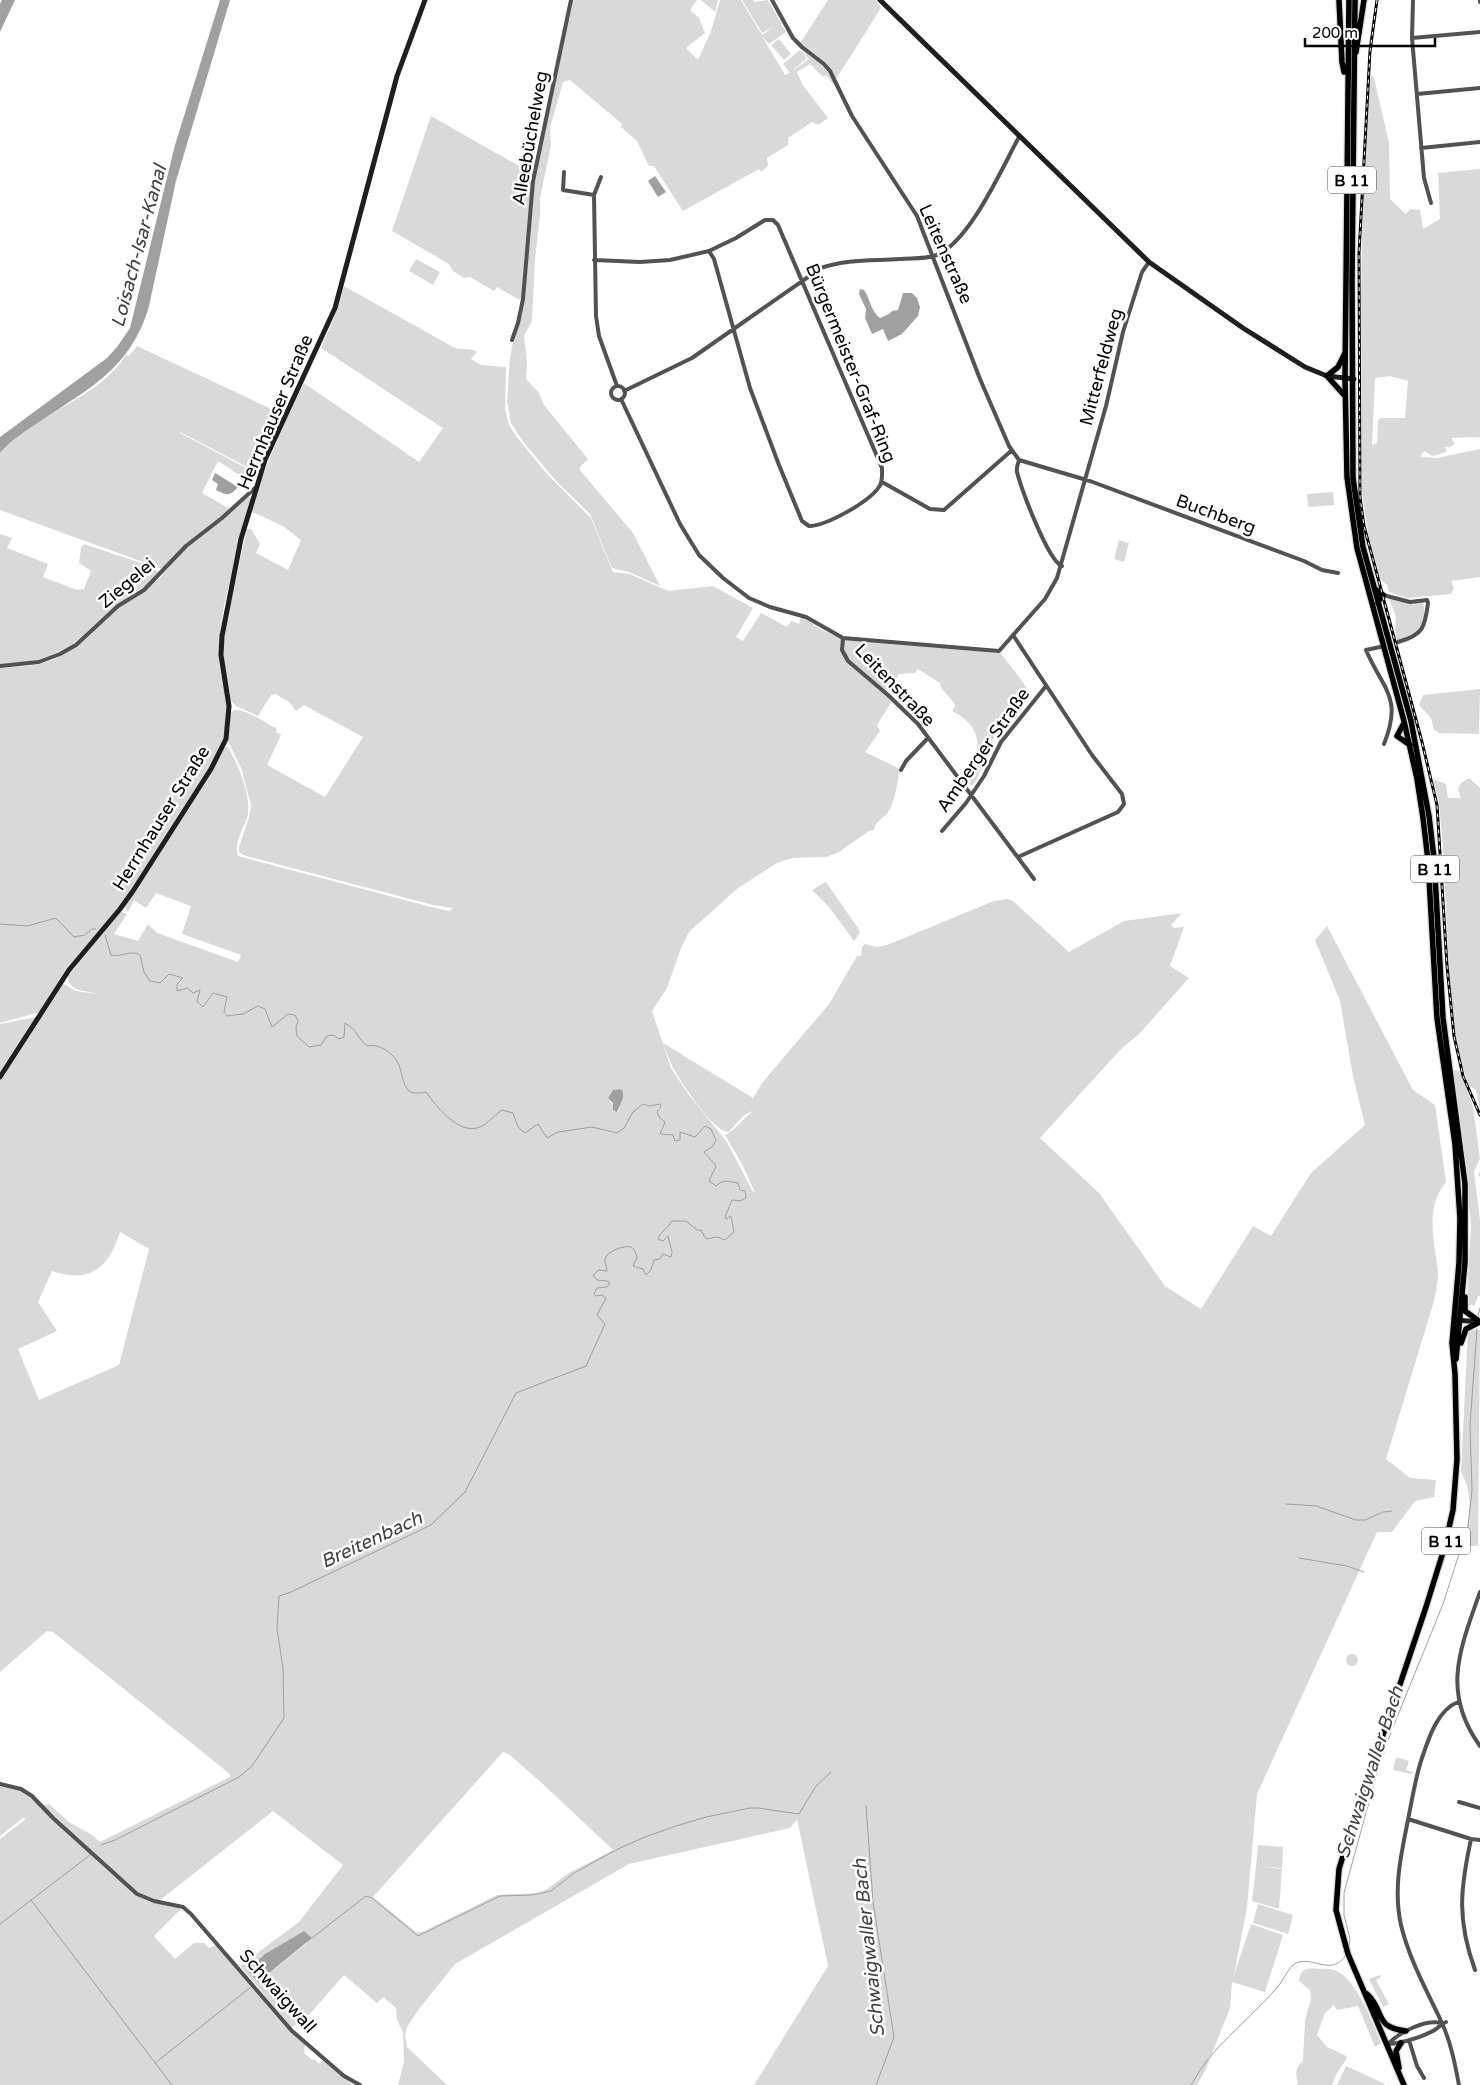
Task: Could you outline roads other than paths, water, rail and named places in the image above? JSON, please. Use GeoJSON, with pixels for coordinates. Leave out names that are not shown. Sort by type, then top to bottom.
{"type":"FeatureCollection","features":[{"type":"Feature","properties":{"kind":"main road","name":"B 11"},"geometry":{"type":"LineString","coordinates":[[1338,0],[1342,62],[1350,80]]}},
{"type":"Feature","properties":{"kind":"main road","name":"B 11"},"geometry":{"type":"LineString","coordinates":[[1348,0],[1354,486],[1359,528],[1410,721],[1429,816],[1434,858],[1443,1018],[1465,1184],[1466,1234],[1463,1284],[1452,1343],[1455,1374],[1456,1467],[1453,1510],[1444,1549],[1426,1607],[1339,1870],[1336,1910],[1348,1954],[1404,2085]]}},
{"type":"Feature","properties":{"kind":"main road","name":"B 11"},"geometry":{"type":"LineString","coordinates":[[1355,0],[1350,80],[1345,378],[1347,477],[1353,529],[1410,745],[1417,779],[1428,860],[1437,1018],[1459,1184],[1459,1263],[1455,1374]]}},
{"type":"Feature","properties":{"kind":"main road","name":"B 11"},"geometry":{"type":"LineString","coordinates":[[1350,80],[1364,0]]}},
{"type":"Feature","properties":{"kind":"main road"},"geometry":{"type":"LineString","coordinates":[[1345,396],[1327,376],[1338,367],[1346,351]]}},
{"type":"Feature","properties":{"kind":"main road"},"geometry":{"type":"LineString","coordinates":[[1373,586],[1379,594],[1383,595],[1378,604]]}},
{"type":"Feature","properties":{"kind":"main road"},"geometry":{"type":"LineString","coordinates":[[1404,721],[1397,736],[1410,745]]}},
{"type":"Feature","properties":{"kind":"main road"},"geometry":{"type":"LineString","coordinates":[[1457,1352],[1466,1329],[1480,1322],[1465,1311],[1463,1284]]}},
{"type":"Feature","properties":{"kind":"main road"},"geometry":{"type":"LineString","coordinates":[[1364,1990],[1372,1998],[1385,2025],[1392,2029],[1406,2030]]}},
{"type":"Feature","properties":{"kind":"main road"},"geometry":{"type":"LineString","coordinates":[[1399,2073],[1399,2059],[1396,2051],[1401,2042]]}},
{"type":"Feature","properties":{"kind":"street","name":"Herrnhauser Straße"},"geometry":{"type":"LineString","coordinates":[[0,1077],[69,970],[124,904],[220,753],[227,735],[229,717],[221,655],[222,636],[235,565],[255,488],[265,460],[335,308],[397,76],[425,0]]}},
{"type":"Feature","properties":{"kind":"street","name":"Alleebüchelweg"},"geometry":{"type":"LineString","coordinates":[[512,340],[523,299],[533,181],[571,0]]}},
{"type":"Feature","properties":{"kind":"street","name":"Leitenstraße"},"geometry":{"type":"LineString","coordinates":[[772,0],[793,38],[830,71],[852,116],[917,216],[980,379],[1012,451],[1019,460]]}},
{"type":"Feature","properties":{"kind":"street"},"geometry":{"type":"LineString","coordinates":[[880,0],[1019,138],[1149,262],[1235,323],[1296,362],[1327,376],[1354,378]]}},
{"type":"Feature","properties":{"kind":"street"},"geometry":{"type":"LineString","coordinates":[[1414,0],[1412,38],[1421,148],[1424,178],[1431,203]]}},
{"type":"Feature","properties":{"kind":"street"},"geometry":{"type":"LineString","coordinates":[[1412,38],[1480,32]]}},
{"type":"Feature","properties":{"kind":"street"},"geometry":{"type":"LineString","coordinates":[[1417,94],[1480,88]]}},
{"type":"Feature","properties":{"kind":"street"},"geometry":{"type":"LineString","coordinates":[[617,386],[613,388],[611,394],[615,399],[621,399],[624,391],[692,358],[803,280],[821,268],[835,262],[934,256],[950,248],[963,235],[972,221],[1019,138]]}},
{"type":"Feature","properties":{"kind":"street"},"geometry":{"type":"LineString","coordinates":[[1421,148],[1480,142]]}},
{"type":"Feature","properties":{"kind":"street"},"geometry":{"type":"LineString","coordinates":[[564,172],[563,192],[594,195]]}},
{"type":"Feature","properties":{"kind":"street"},"geometry":{"type":"LineString","coordinates":[[601,177],[594,195],[596,316],[599,336],[617,386],[621,387],[624,391]]}},
{"type":"Feature","properties":{"kind":"street","name":"Bürgermeister-Graf-Ring"},"geometry":{"type":"LineString","coordinates":[[594,260],[640,262],[670,260],[709,251],[736,238],[765,220],[772,220],[778,225],[882,468],[882,482],[878,489],[865,500],[818,526],[808,526],[802,520],[779,465],[752,393],[732,331],[714,259],[709,251]]}},
{"type":"Feature","properties":{"kind":"street","name":"Mitterfeldweg"},"geometry":{"type":"LineString","coordinates":[[1084,480],[1106,406],[1123,332],[1142,272],[1149,262]]}},
{"type":"Feature","properties":{"kind":"street","name":"Leitenstraße"},"geometry":{"type":"LineString","coordinates":[[621,399],[680,524],[706,563],[749,598],[770,607],[806,617],[843,638],[999,651],[1048,594],[1062,566],[1084,480]]}},
{"type":"Feature","properties":{"kind":"street"},"geometry":{"type":"LineString","coordinates":[[882,482],[930,510],[944,510],[1012,451]]}},
{"type":"Feature","properties":{"kind":"street"},"geometry":{"type":"LineString","coordinates":[[1062,566],[1057,564],[1035,521],[1016,469],[1019,460],[1084,480]]}},
{"type":"Feature","properties":{"kind":"street","name":"Buchberg"},"geometry":{"type":"LineString","coordinates":[[1084,480],[1280,552],[1322,570],[1338,573]]}},
{"type":"Feature","properties":{"kind":"street","name":"Ziegelei"},"geometry":{"type":"LineString","coordinates":[[0,666],[39,662],[76,645],[118,606],[144,590],[186,546],[222,518],[255,488]]}},
{"type":"Feature","properties":{"kind":"street"},"geometry":{"type":"LineString","coordinates":[[1383,595],[1410,602],[1427,600],[1428,603],[1423,628],[1411,638],[1398,642]]}},
{"type":"Feature","properties":{"kind":"street"},"geometry":{"type":"LineString","coordinates":[[1013,635],[1092,755],[1122,794],[1124,804],[1118,812],[1018,857]]}},
{"type":"Feature","properties":{"kind":"street","name":"Leitenstraße"},"geometry":{"type":"LineString","coordinates":[[843,638],[842,650],[851,665],[888,695],[928,738],[900,770]]}},
{"type":"Feature","properties":{"kind":"street"},"geometry":{"type":"LineString","coordinates":[[1380,647],[1366,650],[1388,692],[1392,705],[1388,735],[1384,744]]}},
{"type":"Feature","properties":{"kind":"street","name":"Amberger Straße"},"geometry":{"type":"LineString","coordinates":[[942,831],[972,795],[1001,742],[1046,686]]}},
{"type":"Feature","properties":{"kind":"street"},"geometry":{"type":"LineString","coordinates":[[1388,735],[1397,736]]}},
{"type":"Feature","properties":{"kind":"street"},"geometry":{"type":"LineString","coordinates":[[928,738],[1034,879]]}},
{"type":"Feature","properties":{"kind":"street"},"geometry":{"type":"LineString","coordinates":[[1456,1320],[1480,1322]]}},
{"type":"Feature","properties":{"kind":"street"},"geometry":{"type":"LineString","coordinates":[[1480,1592],[1464,1639],[1457,1681],[1458,1702],[1463,1718],[1480,1746]]}},
{"type":"Feature","properties":{"kind":"street"},"geometry":{"type":"LineString","coordinates":[[1458,1702],[1448,1706],[1439,1719],[1428,1742],[1417,1774],[1399,1860],[1397,1893],[1398,1910],[1408,1946],[1444,2023],[1459,2085]]}},
{"type":"Feature","properties":{"kind":"street","name":"Schwaigwall"},"geometry":{"type":"LineString","coordinates":[[0,1784],[21,1789],[28,1793],[137,1894],[154,1901],[183,1908],[191,1914],[292,2032],[338,2072],[360,2085]]}},
{"type":"Feature","properties":{"kind":"street"},"geometry":{"type":"LineString","coordinates":[[1459,1802],[1480,1808]]}},
{"type":"Feature","properties":{"kind":"street"},"geometry":{"type":"LineString","coordinates":[[1408,1818],[1471,1839],[1480,1840]]}},
{"type":"Feature","properties":{"kind":"street"},"geometry":{"type":"LineString","coordinates":[[1471,1839],[1461,1895],[1462,1926],[1475,1970]]}},
{"type":"Feature","properties":{"kind":"street"},"geometry":{"type":"LineString","coordinates":[[1387,2044],[1406,2030],[1435,2022],[1444,2023]]}},
{"type":"Feature","properties":{"kind":"street"},"geometry":{"type":"LineString","coordinates":[[1387,2044],[1408,2040],[1436,2030],[1444,2023]]}},
{"type":"Feature","properties":{"kind":"street"},"geometry":{"type":"LineString","coordinates":[[1408,2040],[1417,2066],[1424,2078]]}},
{"type":"Feature","properties":{"kind":"waterway","name":"Breitenbach"},"geometry":{"type":"LineString","coordinates":[[0,924],[27,926],[56,918],[74,937],[85,935],[92,929],[96,929]]}},
{"type":"Feature","properties":{"kind":"waterway","name":"Breitenbach"},"geometry":{"type":"LineString","coordinates":[[101,1845],[115,1840],[239,1777],[252,1766],[284,1718],[283,1668],[277,1629],[279,1596],[431,1525],[465,1492],[516,1393],[586,1366],[605,1324],[597,1315],[606,1298],[602,1295],[596,1296],[594,1294],[597,1288],[607,1287],[610,1283],[597,1280],[593,1275],[599,1270],[607,1271],[606,1256],[620,1248],[631,1247],[637,1258],[633,1266],[643,1269],[646,1275],[651,1270],[654,1260],[660,1259],[663,1254],[671,1257],[672,1252],[668,1236],[663,1241],[658,1239],[672,1221],[686,1221],[697,1230],[701,1230],[706,1239],[717,1237],[725,1240],[734,1232],[731,1216],[726,1219],[725,1217],[732,1200],[740,1201],[746,1198],[745,1191],[740,1190],[738,1183],[724,1181],[716,1186],[709,1181],[716,1166],[704,1152],[713,1146],[716,1140],[711,1129],[705,1126],[695,1137],[680,1132],[680,1140],[675,1141],[673,1135],[660,1134],[665,1122],[659,1117],[657,1112],[661,1107],[660,1104],[649,1106],[643,1104],[633,1112],[624,1128],[617,1133],[592,1127],[558,1132],[547,1138],[538,1124],[525,1133],[518,1127],[513,1113],[502,1110],[480,1127],[472,1129],[464,1127],[456,1124],[442,1112],[426,1092],[413,1093],[409,1091],[396,1059],[383,1048],[368,1046],[345,1023],[344,1037],[339,1039],[333,1035],[327,1036],[321,1045],[309,1047],[297,1036],[296,1028],[298,1021],[295,1015],[288,1014],[272,1027],[265,1009],[258,1006],[243,1014],[227,1016],[224,1012],[227,997],[213,993],[203,1007],[197,1001],[200,990],[193,993],[187,988],[177,991],[177,984],[183,978],[169,974],[160,983],[150,981],[144,972],[140,955],[137,953],[111,955],[105,935]]}},
{"type":"Feature","properties":{"kind":"waterway","name":"Schwaigwaller Bach"},"geometry":{"type":"LineString","coordinates":[[1478,1316],[1480,1308]]}},
{"type":"Feature","properties":{"kind":"waterway","name":"Schwaigwaller Bach"},"geometry":{"type":"LineString","coordinates":[[1349,1947],[1350,1939],[1344,1915],[1344,1893],[1375,1780],[1391,1732],[1443,1604],[1468,1526],[1472,1490],[1470,1425],[1477,1329]]}},
{"type":"Feature","properties":{"kind":"waterway"},"geometry":{"type":"LineString","coordinates":[[1286,1504],[1316,1506],[1356,1520],[1365,1520],[1383,1512],[1392,1511]]}},
{"type":"Feature","properties":{"kind":"waterway"},"geometry":{"type":"LineString","coordinates":[[1299,1558],[1347,1566],[1364,1572]]}},
{"type":"Feature","properties":{"kind":"waterway"},"geometry":{"type":"LineString","coordinates":[[312,1938],[366,1896],[372,1898],[418,1936],[500,1896],[532,1895],[551,1891],[574,1873],[618,1849],[676,1826],[706,1817],[750,1808],[799,1814],[816,1786],[831,1772]]}},
{"type":"Feature","properties":{"kind":"waterway","name":"Schwaigwaller Bach"},"geometry":{"type":"LineString","coordinates":[[866,1806],[873,1902],[894,2037],[876,2085]]}},
{"type":"Feature","properties":{"kind":"waterway","name":"Breitenbach"},"geometry":{"type":"LineString","coordinates":[[0,1924],[90,1855]]}},
{"type":"Feature","properties":{"kind":"waterway"},"geometry":{"type":"LineString","coordinates":[[31,1900],[172,2085]]}},
{"type":"Feature","properties":{"kind":"waterway","name":"Schwaigwaller Bach"},"geometry":{"type":"LineString","coordinates":[[1191,2085],[1199,2071],[1219,2047],[1275,1990],[1293,1965],[1306,1961],[1334,1965],[1340,1962],[1346,1955]]}},
{"type":"Feature","properties":{"kind":"waterway"},"geometry":{"type":"LineString","coordinates":[[155,2063],[251,1987]]}},
{"type":"Feature","properties":{"kind":"railway"},"geometry":{"type":"LineString","coordinates":[[1377,0],[1370,51],[1359,253],[1360,497],[1364,526],[1437,805],[1447,966],[1454,1036],[1463,1076],[1480,1115]]}},
{"type":"Feature","properties":{"kind":"water label","name":"Loisach-Isar-Kanal"},"geometry":{"type":"Point","coordinates":[138,246]}}]}
